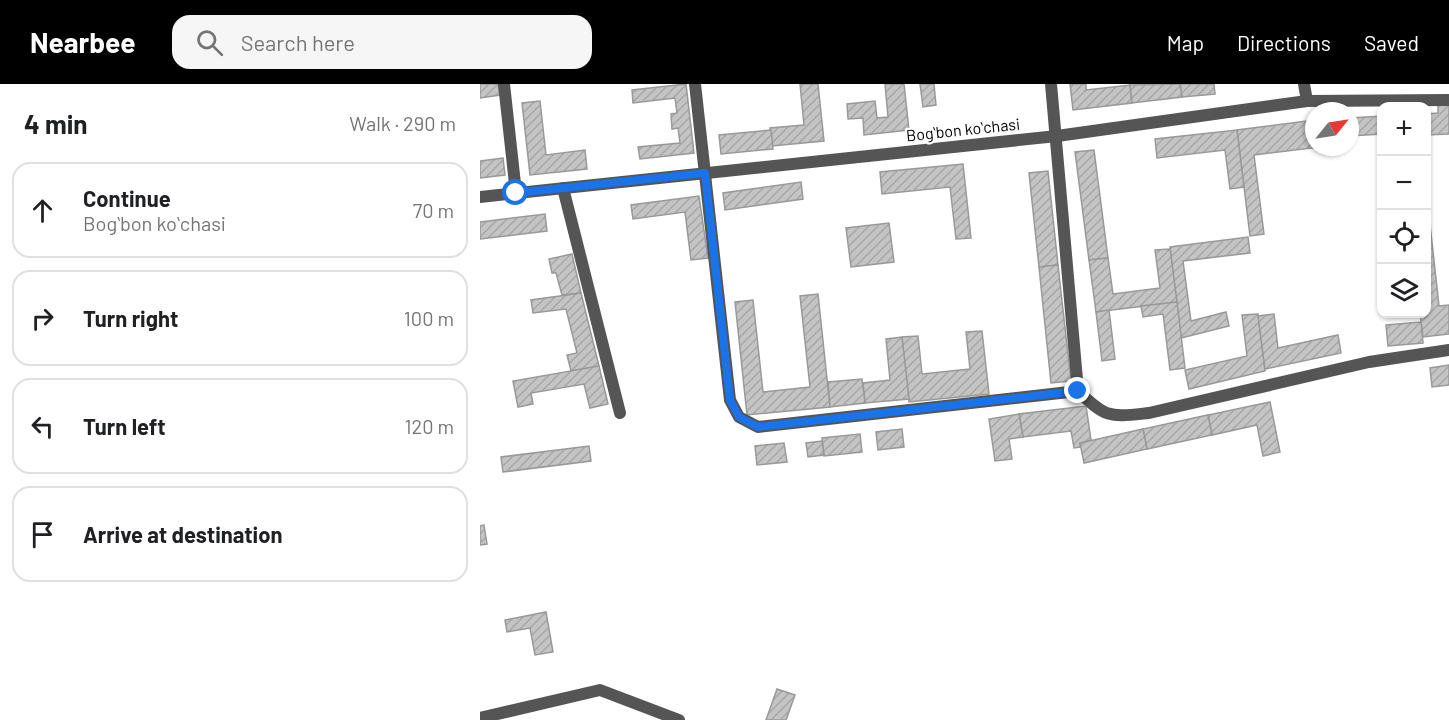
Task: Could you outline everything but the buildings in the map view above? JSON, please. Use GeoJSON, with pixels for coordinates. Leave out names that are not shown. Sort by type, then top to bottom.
{"type":"FeatureCollection","features":[{"type":"Feature","properties":{"kind":"street"},"geometry":{"type":"LineString","coordinates":[[504,84],[516,193]]}},
{"type":"Feature","properties":{"kind":"street"},"geometry":{"type":"LineString","coordinates":[[695,84],[730,400],[739,417],[758,427],[1078,391]]}},
{"type":"Feature","properties":{"kind":"street"},"geometry":{"type":"LineString","coordinates":[[1051,84],[1078,391],[1099,411],[1115,416],[1149,413],[1369,363],[1449,350]]}},
{"type":"Feature","properties":{"kind":"street"},"geometry":{"type":"LineString","coordinates":[[1304,84],[1306,101]]}},
{"type":"Feature","properties":{"kind":"street","name":"Bogʻbon koʻchasi"},"geometry":{"type":"LineString","coordinates":[[480,197],[1057,136],[1306,101],[1449,100]]}},
{"type":"Feature","properties":{"kind":"street"},"geometry":{"type":"LineString","coordinates":[[563,188],[620,413]]}},
{"type":"Feature","properties":{"kind":"street"},"geometry":{"type":"LineString","coordinates":[[480,718],[600,690],[679,720]]}},
{"type":"Feature","properties":{"kind":"route"},"geometry":{"type":"LineString","coordinates":[[516,193],[705,173],[730,400],[739,417],[758,427],[1078,391]]}}]}
